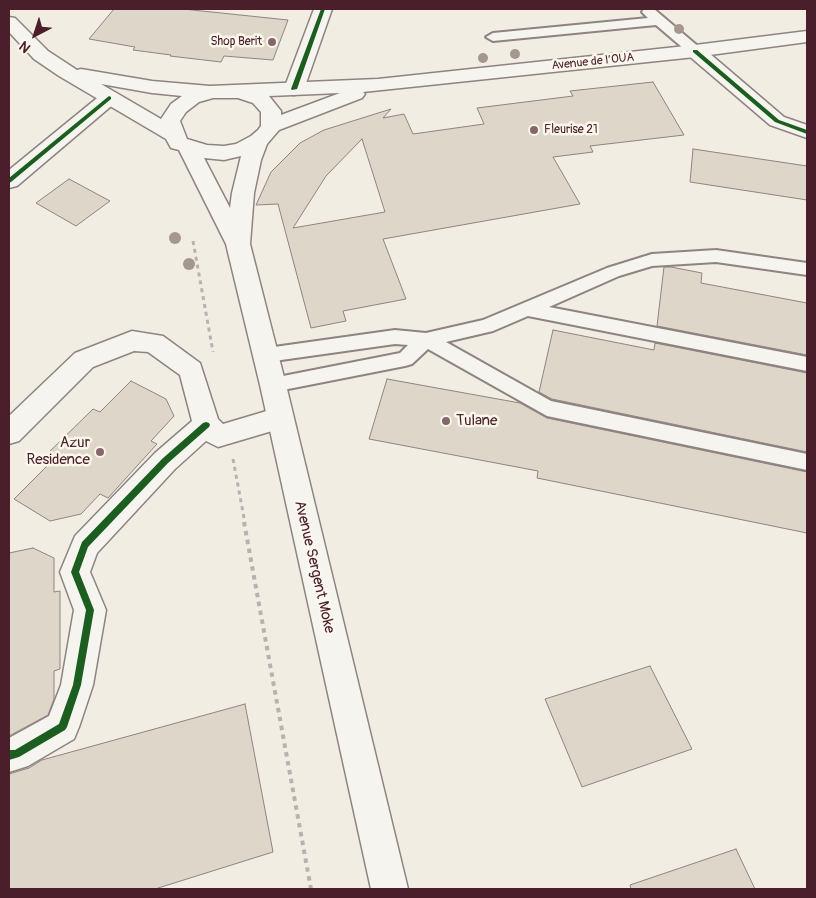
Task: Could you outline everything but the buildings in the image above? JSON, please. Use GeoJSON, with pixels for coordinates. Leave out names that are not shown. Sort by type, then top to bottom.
{"type":"FeatureCollection","features":[{"type":"Feature","properties":{"kind":"main road"},"geometry":{"type":"LineString","coordinates":[[294,89],[323,9]]}},
{"type":"Feature","properties":{"kind":"main road"},"geometry":{"type":"LineString","coordinates":[[9,22],[41,55],[66,72],[182,142],[205,152],[224,152],[242,148],[264,133],[271,111],[260,99],[240,92],[211,92],[152,87],[66,72]]}},
{"type":"Feature","properties":{"kind":"main road","name":"Avenue de l’OUA"},"geometry":{"type":"LineString","coordinates":[[240,92],[378,85],[695,51],[807,36]]}},
{"type":"Feature","properties":{"kind":"main road"},"geometry":{"type":"LineString","coordinates":[[695,51],[777,121],[807,132]]}},
{"type":"Feature","properties":{"kind":"main road","name":"Avenue de l’OUA"},"geometry":{"type":"LineString","coordinates":[[264,133],[378,85]]}},
{"type":"Feature","properties":{"kind":"main road"},"geometry":{"type":"LineString","coordinates":[[182,142],[170,120],[178,108],[192,98],[211,92]]}},
{"type":"Feature","properties":{"kind":"main road"},"geometry":{"type":"LineString","coordinates":[[9,181],[109,98]]}},
{"type":"Feature","properties":{"kind":"main road","name":"Avenue Sergent Moke"},"geometry":{"type":"LineString","coordinates":[[238,244],[243,193],[250,160],[264,133]]}},
{"type":"Feature","properties":{"kind":"main road","name":"Avenue Sergent Moke"},"geometry":{"type":"LineString","coordinates":[[182,142],[238,244],[274,385],[280,418],[390,889]]}},
{"type":"Feature","properties":{"kind":"main road"},"geometry":{"type":"LineString","coordinates":[[9,433],[84,360],[132,341],[154,343],[191,370],[217,430]]}},
{"type":"Feature","properties":{"kind":"main road"},"geometry":{"type":"LineString","coordinates":[[9,755],[16,754],[62,727],[77,686],[90,610],[75,572],[85,544],[165,461],[217,430],[280,418]]}},
{"type":"Feature","properties":{"kind":"lane"},"geometry":{"type":"LineString","coordinates":[[646,9],[695,51]]}},
{"type":"Feature","properties":{"kind":"lane"},"geometry":{"type":"LineString","coordinates":[[493,37],[658,21]]}},
{"type":"Feature","properties":{"kind":"lane"},"geometry":{"type":"LineString","coordinates":[[266,355],[395,337],[426,340],[487,326],[613,272],[652,260],[716,256],[807,269]]}},
{"type":"Feature","properties":{"kind":"lane"},"geometry":{"type":"LineString","coordinates":[[528,309],[807,364]]}},
{"type":"Feature","properties":{"kind":"lane"},"geometry":{"type":"LineString","coordinates":[[274,385],[405,358],[426,340]]}},
{"type":"Feature","properties":{"kind":"lane"},"geometry":{"type":"LineString","coordinates":[[426,340],[547,408],[807,462]]}},
{"type":"Feature","properties":{"kind":"path"},"geometry":{"type":"LineString","coordinates":[[193,241],[214,357]]}},
{"type":"Feature","properties":{"kind":"path"},"geometry":{"type":"LineString","coordinates":[[217,430],[311,889]]}},
{"type":"Feature","properties":{"kind":"cycle path"},"geometry":{"type":"LineString","coordinates":[[294,89],[323,9]]}},
{"type":"Feature","properties":{"kind":"cycle path"},"geometry":{"type":"LineString","coordinates":[[695,51],[777,121],[807,132]]}},
{"type":"Feature","properties":{"kind":"cycle path"},"geometry":{"type":"LineString","coordinates":[[9,181],[109,98]]}},
{"type":"Feature","properties":{"kind":"cycle path"},"geometry":{"type":"LineString","coordinates":[[9,755],[16,754],[62,727],[77,685],[90,610],[75,572],[85,545],[165,461],[206,425]]}},
{"type":"Feature","properties":{"kind":"place","name":"Shop Berit"},"geometry":{"type":"Point","coordinates":[272,42]}},
{"type":"Feature","properties":{"kind":"place","name":"Fleurise 21"},"geometry":{"type":"Point","coordinates":[534,130]}},
{"type":"Feature","properties":{"kind":"place","name":"Tulane"},"geometry":{"type":"Point","coordinates":[446,421]}},
{"type":"Feature","properties":{"kind":"place","name":"Azur Residence"},"geometry":{"type":"Point","coordinates":[100,452]}}]}
